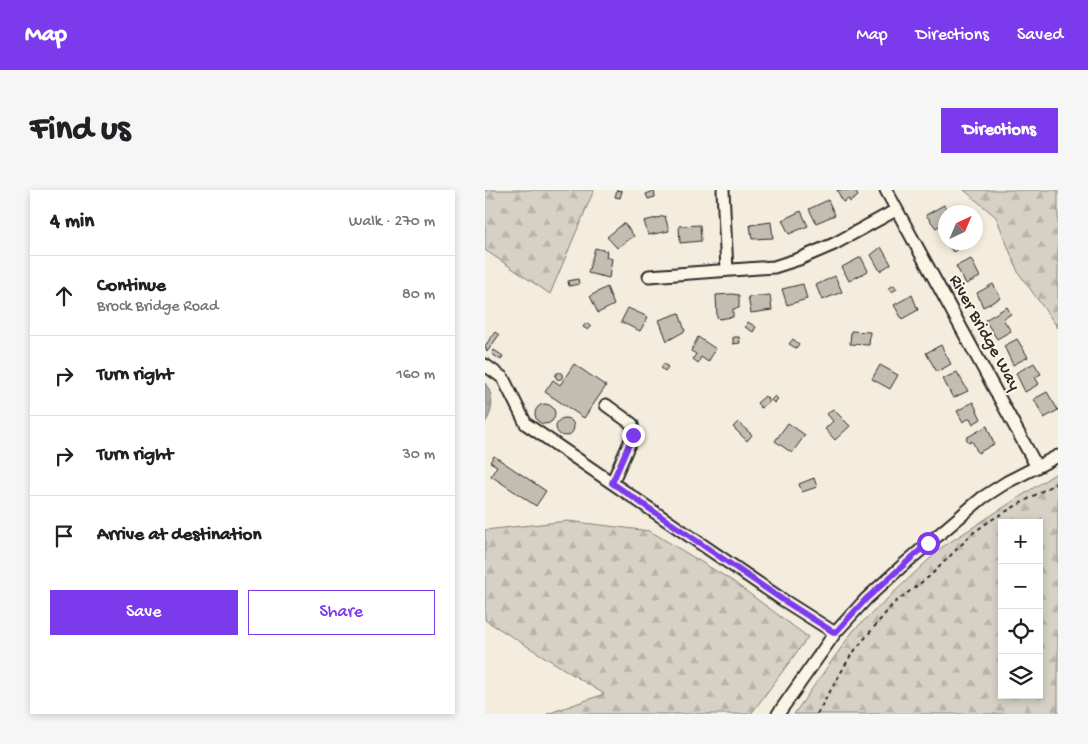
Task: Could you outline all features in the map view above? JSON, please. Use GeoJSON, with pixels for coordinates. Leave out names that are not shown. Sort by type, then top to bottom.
{"type":"FeatureCollection","features":[{"type":"Feature","properties":{"kind":"street"},"geometry":{"type":"LineString","coordinates":[[723,190],[727,270]]}},
{"type":"Feature","properties":{"kind":"street","name":"River Bridge Way"},"geometry":{"type":"LineString","coordinates":[[886,190],[1037,467]]}},
{"type":"Feature","properties":{"kind":"street"},"geometry":{"type":"LineString","coordinates":[[649,276],[774,267],[834,244],[896,210]]}},
{"type":"Feature","properties":{"kind":"street"},"geometry":{"type":"LineString","coordinates":[[485,365],[503,378],[526,424],[783,600],[835,633]]}},
{"type":"Feature","properties":{"kind":"street"},"geometry":{"type":"LineString","coordinates":[[606,405],[632,424],[633,435],[612,483]]}},
{"type":"Feature","properties":{"kind":"street"},"geometry":{"type":"LineString","coordinates":[[778,714],[835,633],[866,599],[952,522],[1007,482],[1058,456]]}},
{"type":"Feature","properties":{"kind":"path"},"geometry":{"type":"LineString","coordinates":[[817,714],[851,655],[894,603],[931,576],[973,533],[991,520],[1058,482]]}},
{"type":"Feature","properties":{"kind":"green space"},"geometry":{"type":"Polygon","coordinates":[[[485,190],[594,190],[550,294],[485,250],[485,190]]]}},
{"type":"Feature","properties":{"kind":"green space"},"geometry":{"type":"Polygon","coordinates":[[[964,190],[1058,190],[1058,328],[1018,272],[996,217],[964,190]]]}},
{"type":"Feature","properties":{"kind":"green space"},"geometry":{"type":"Polygon","coordinates":[[[1058,472],[1058,714],[794,714],[853,631],[941,548],[1058,472]]]}},
{"type":"Feature","properties":{"kind":"green space"},"geometry":{"type":"Polygon","coordinates":[[[568,521],[650,531],[731,580],[808,637],[751,714],[547,714],[604,694],[485,620],[485,530],[568,521]]]}},
{"type":"Feature","properties":{"kind":"water"},"geometry":{"type":"Polygon","coordinates":[[[485,383],[490,392],[492,403],[485,423],[485,383]]]}},
{"type":"Feature","properties":{"kind":"building"},"geometry":{"type":"Polygon","coordinates":[[[617,190],[622,191],[620,198],[615,197],[617,190]]]}},
{"type":"Feature","properties":{"kind":"building"},"geometry":{"type":"Polygon","coordinates":[[[837,190],[855,190],[858,196],[850,202],[849,199],[843,202],[837,190]]]}},
{"type":"Feature","properties":{"kind":"building"},"geometry":{"type":"Polygon","coordinates":[[[654,191],[655,197],[648,199],[646,194],[654,191]]]}},
{"type":"Feature","properties":{"kind":"building"},"geometry":{"type":"Polygon","coordinates":[[[828,200],[835,215],[816,223],[809,209],[828,200]]]}},
{"type":"Feature","properties":{"kind":"building"},"geometry":{"type":"Polygon","coordinates":[[[938,208],[938,227],[936,228],[926,215],[938,208]]]}},
{"type":"Feature","properties":{"kind":"building"},"geometry":{"type":"Polygon","coordinates":[[[801,211],[808,226],[789,234],[782,220],[801,211]]]}},
{"type":"Feature","properties":{"kind":"building"},"geometry":{"type":"Polygon","coordinates":[[[665,216],[669,231],[648,235],[644,221],[665,216]]]}},
{"type":"Feature","properties":{"kind":"building"},"geometry":{"type":"Polygon","coordinates":[[[771,222],[773,238],[752,239],[750,225],[771,222]]]}},
{"type":"Feature","properties":{"kind":"building"},"geometry":{"type":"Polygon","coordinates":[[[624,223],[634,236],[617,248],[607,237],[624,223]]]}},
{"type":"Feature","properties":{"kind":"building"},"geometry":{"type":"Polygon","coordinates":[[[700,225],[701,241],[680,243],[679,226],[700,225]]]}},
{"type":"Feature","properties":{"kind":"building"},"geometry":{"type":"Polygon","coordinates":[[[881,247],[891,264],[880,271],[871,255],[881,247]]]}},
{"type":"Feature","properties":{"kind":"building"},"geometry":{"type":"Polygon","coordinates":[[[595,248],[607,251],[606,257],[612,259],[609,278],[588,273],[595,248]]]}},
{"type":"Feature","properties":{"kind":"building"},"geometry":{"type":"Polygon","coordinates":[[[861,257],[868,271],[849,281],[842,267],[861,257]]]}},
{"type":"Feature","properties":{"kind":"building"},"geometry":{"type":"Polygon","coordinates":[[[971,259],[980,277],[966,284],[956,266],[971,259]]]}},
{"type":"Feature","properties":{"kind":"building"},"geometry":{"type":"Polygon","coordinates":[[[835,276],[842,292],[822,300],[816,285],[835,276]]]}},
{"type":"Feature","properties":{"kind":"building"},"geometry":{"type":"Polygon","coordinates":[[[578,279],[579,284],[569,286],[568,281],[578,279]]]}},
{"type":"Feature","properties":{"kind":"building"},"geometry":{"type":"Polygon","coordinates":[[[803,284],[807,299],[787,305],[782,289],[803,284]]]}},
{"type":"Feature","properties":{"kind":"building"},"geometry":{"type":"Polygon","coordinates":[[[993,284],[1001,298],[983,307],[977,293],[993,284]]]}},
{"type":"Feature","properties":{"kind":"building"},"geometry":{"type":"Polygon","coordinates":[[[894,285],[897,289],[891,292],[888,288],[894,285]]]}},
{"type":"Feature","properties":{"kind":"building"},"geometry":{"type":"Polygon","coordinates":[[[607,287],[614,305],[598,313],[590,296],[607,287]]]}},
{"type":"Feature","properties":{"kind":"building"},"geometry":{"type":"Polygon","coordinates":[[[716,295],[739,295],[739,308],[733,309],[733,317],[719,319],[717,317],[716,295]]]}},
{"type":"Feature","properties":{"kind":"building"},"geometry":{"type":"Polygon","coordinates":[[[770,295],[772,310],[751,313],[748,297],[770,295]]]}},
{"type":"Feature","properties":{"kind":"building"},"geometry":{"type":"Polygon","coordinates":[[[912,295],[918,310],[902,319],[894,305],[912,295]]]}},
{"type":"Feature","properties":{"kind":"building"},"geometry":{"type":"Polygon","coordinates":[[[1007,307],[1011,314],[1003,319],[1011,331],[997,339],[985,320],[1007,307]]]}},
{"type":"Feature","properties":{"kind":"building"},"geometry":{"type":"Polygon","coordinates":[[[628,308],[648,317],[640,331],[621,322],[628,308]]]}},
{"type":"Feature","properties":{"kind":"building"},"geometry":{"type":"Polygon","coordinates":[[[679,313],[685,331],[667,341],[659,320],[679,313]]]}},
{"type":"Feature","properties":{"kind":"building"},"geometry":{"type":"Polygon","coordinates":[[[748,322],[756,327],[753,332],[745,327],[748,322]]]}},
{"type":"Feature","properties":{"kind":"building"},"geometry":{"type":"Polygon","coordinates":[[[586,323],[591,327],[588,330],[583,327],[586,323]]]}},
{"type":"Feature","properties":{"kind":"building"},"geometry":{"type":"Polygon","coordinates":[[[851,331],[870,332],[869,345],[850,344],[851,331]]]}},
{"type":"Feature","properties":{"kind":"building"},"geometry":{"type":"Polygon","coordinates":[[[495,332],[499,335],[487,352],[485,346],[495,332]]]}},
{"type":"Feature","properties":{"kind":"building"},"geometry":{"type":"Polygon","coordinates":[[[698,337],[716,349],[708,362],[701,357],[698,363],[693,359],[696,354],[691,351],[698,337]]]}},
{"type":"Feature","properties":{"kind":"building"},"geometry":{"type":"Polygon","coordinates":[[[733,337],[739,337],[740,343],[733,344],[733,337]]]}},
{"type":"Feature","properties":{"kind":"building"},"geometry":{"type":"Polygon","coordinates":[[[793,339],[799,344],[796,348],[789,344],[793,339]]]}},
{"type":"Feature","properties":{"kind":"building"},"geometry":{"type":"Polygon","coordinates":[[[1017,339],[1028,357],[1013,365],[1004,346],[1017,339]]]}},
{"type":"Feature","properties":{"kind":"building"},"geometry":{"type":"Polygon","coordinates":[[[941,345],[951,364],[937,372],[926,353],[941,345]]]}},
{"type":"Feature","properties":{"kind":"building"},"geometry":{"type":"Polygon","coordinates":[[[494,350],[503,356],[501,360],[492,354],[494,350]]]}},
{"type":"Feature","properties":{"kind":"building"},"geometry":{"type":"Polygon","coordinates":[[[664,363],[668,367],[665,371],[661,368],[664,363]]]}},
{"type":"Feature","properties":{"kind":"building"},"geometry":{"type":"Polygon","coordinates":[[[1034,363],[1041,374],[1035,377],[1039,384],[1025,392],[1016,373],[1034,363]]]}},
{"type":"Feature","properties":{"kind":"building"},"geometry":{"type":"Polygon","coordinates":[[[574,364],[606,386],[584,418],[545,392],[553,380],[560,385],[574,364]]]}},
{"type":"Feature","properties":{"kind":"building"},"geometry":{"type":"Polygon","coordinates":[[[880,365],[898,375],[890,389],[872,379],[880,365]]]}},
{"type":"Feature","properties":{"kind":"building"},"geometry":{"type":"Polygon","coordinates":[[[957,372],[968,391],[953,398],[943,379],[957,372]]]}},
{"type":"Feature","properties":{"kind":"building"},"geometry":{"type":"Polygon","coordinates":[[[559,373],[562,376],[559,379],[556,376],[559,373]]]}},
{"type":"Feature","properties":{"kind":"building"},"geometry":{"type":"Polygon","coordinates":[[[1047,392],[1058,410],[1044,418],[1034,399],[1047,392]]]}},
{"type":"Feature","properties":{"kind":"building"},"geometry":{"type":"Polygon","coordinates":[[[765,396],[770,401],[761,408],[757,403],[765,396]]]}},
{"type":"Feature","properties":{"kind":"building"},"geometry":{"type":"Polygon","coordinates":[[[775,396],[778,399],[774,403],[771,400],[775,396]]]}},
{"type":"Feature","properties":{"kind":"building"},"geometry":{"type":"Polygon","coordinates":[[[973,402],[981,419],[973,424],[970,418],[963,422],[957,411],[973,402]]]}},
{"type":"Feature","properties":{"kind":"building"},"geometry":{"type":"Polygon","coordinates":[[[545,404],[552,407],[555,414],[552,421],[545,424],[538,421],[535,414],[538,407],[545,404]]]}},
{"type":"Feature","properties":{"kind":"building"},"geometry":{"type":"Polygon","coordinates":[[[833,409],[850,426],[835,440],[825,429],[833,421],[827,414],[833,409]]]}},
{"type":"Feature","properties":{"kind":"building"},"geometry":{"type":"Polygon","coordinates":[[[561,418],[569,418],[574,423],[572,434],[561,436],[556,431],[556,423],[561,418]]]}},
{"type":"Feature","properties":{"kind":"building"},"geometry":{"type":"Polygon","coordinates":[[[738,422],[752,435],[747,441],[733,427],[738,422]]]}},
{"type":"Feature","properties":{"kind":"building"},"geometry":{"type":"Polygon","coordinates":[[[788,423],[805,435],[792,453],[775,441],[788,423]]]}},
{"type":"Feature","properties":{"kind":"building"},"geometry":{"type":"Polygon","coordinates":[[[987,426],[994,444],[978,453],[972,441],[969,443],[966,438],[987,426]]]}},
{"type":"Feature","properties":{"kind":"building"},"geometry":{"type":"Polygon","coordinates":[[[494,456],[546,491],[536,506],[491,476],[497,466],[490,462],[494,456]]]}},
{"type":"Feature","properties":{"kind":"building"},"geometry":{"type":"Polygon","coordinates":[[[814,478],[817,487],[802,492],[799,484],[814,478]]]}},
{"type":"Feature","properties":{"kind":"route"},"geometry":{"type":"LineString","coordinates":[[633,435],[612,483],[783,600],[835,633],[866,599],[928,543]]}}]}
